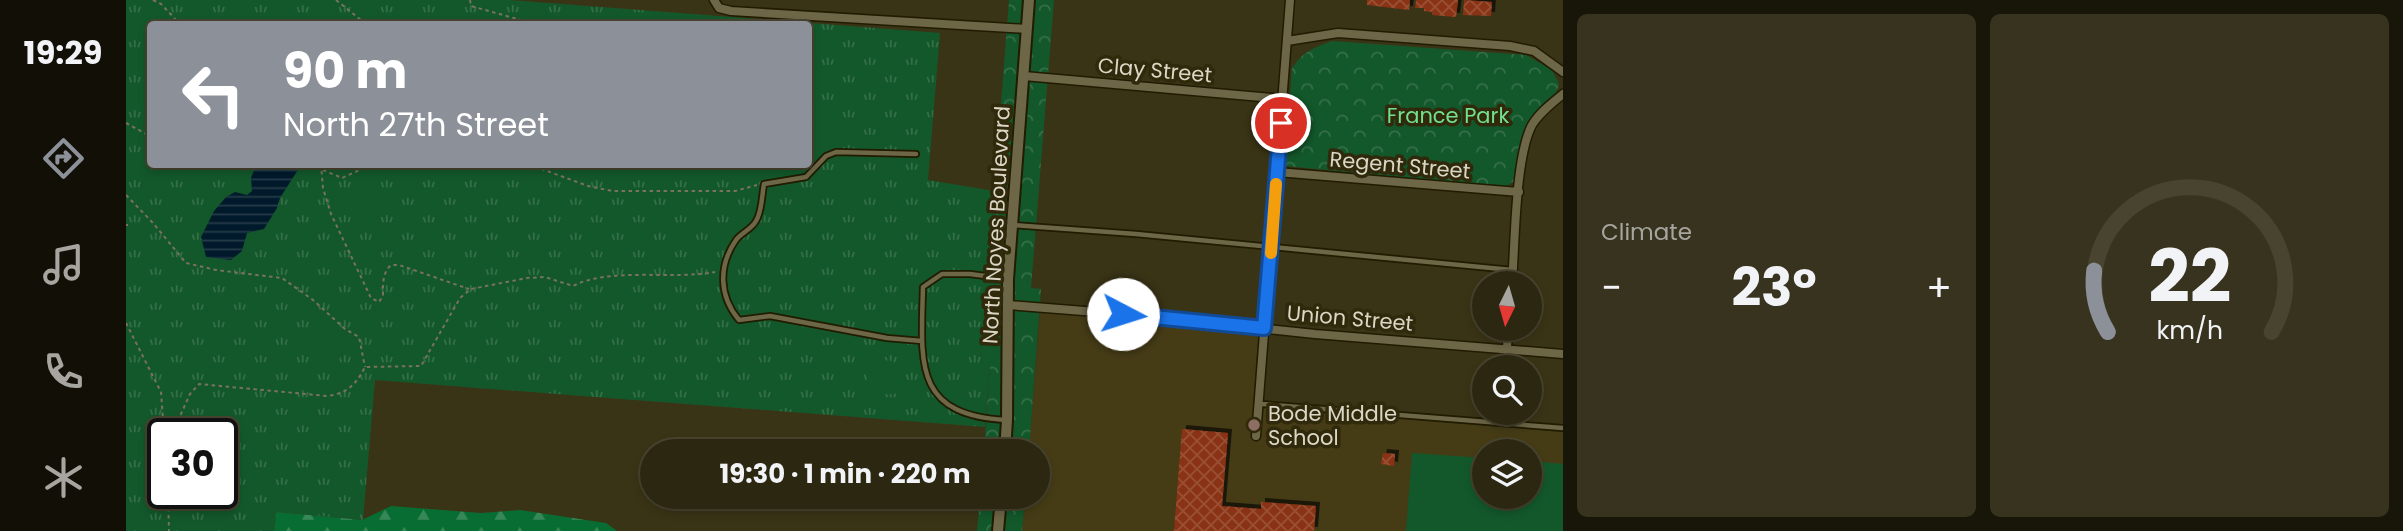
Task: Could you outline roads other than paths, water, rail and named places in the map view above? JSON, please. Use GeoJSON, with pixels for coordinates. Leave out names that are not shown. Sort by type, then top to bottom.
{"type":"FeatureCollection","features":[{"type":"Feature","properties":{"kind":"street"},"geometry":{"type":"LineString","coordinates":[[713,0],[719,8],[732,11],[1027,29]]}},
{"type":"Feature","properties":{"kind":"street","name":"North Noyes Boulevard"},"geometry":{"type":"LineString","coordinates":[[1006,439],[1008,279],[1029,0]]}},
{"type":"Feature","properties":{"kind":"street"},"geometry":{"type":"LineString","coordinates":[[1256,436],[1290,0]]}},
{"type":"Feature","properties":{"kind":"street"},"geometry":{"type":"LineString","coordinates":[[1287,41],[1338,33],[1510,46],[1534,51],[1563,72]]}},
{"type":"Feature","properties":{"kind":"street","name":"Clay Street"},"geometry":{"type":"LineString","coordinates":[[1024,76],[1283,99]]}},
{"type":"Feature","properties":{"kind":"street"},"geometry":{"type":"LineString","coordinates":[[1513,270],[1526,143],[1531,128],[1563,94]]}},
{"type":"Feature","properties":{"kind":"street","name":"Regent Street"},"geometry":{"type":"LineString","coordinates":[[1277,173],[1519,192]]}},
{"type":"Feature","properties":{"kind":"street","name":"Union Street"},"geometry":{"type":"LineString","coordinates":[[1008,305],[1563,354]]}},
{"type":"Feature","properties":{"kind":"street"},"geometry":{"type":"LineString","coordinates":[[1507,341],[1507,348]]}},
{"type":"Feature","properties":{"kind":"street"},"geometry":{"type":"LineString","coordinates":[[998,531],[1000,509]]}},
{"type":"Feature","properties":{"kind":"lane"},"geometry":{"type":"LineString","coordinates":[[916,154],[836,152],[826,156],[806,177],[764,184],[757,221],[738,238],[723,271],[723,290],[729,308],[739,320],[770,316],[887,338],[922,341]]}},
{"type":"Feature","properties":{"kind":"lane"},"geometry":{"type":"LineString","coordinates":[[1012,225],[1136,234],[1513,270]]}},
{"type":"Feature","properties":{"kind":"lane"},"geometry":{"type":"LineString","coordinates":[[1007,421],[960,412],[944,404],[932,390],[928,380],[922,341],[923,287],[942,274],[970,274],[1008,279]]}},
{"type":"Feature","properties":{"kind":"lane"},"geometry":{"type":"LineString","coordinates":[[1506,355],[1507,348]]}},
{"type":"Feature","properties":{"kind":"lane"},"geometry":{"type":"LineString","coordinates":[[1259,402],[1275,406],[1472,421]]}},
{"type":"Feature","properties":{"kind":"lane"},"geometry":{"type":"LineString","coordinates":[[1525,425],[1563,428]]}},
{"type":"Feature","properties":{"kind":"water"},"geometry":{"type":"Polygon","coordinates":[[[255,168],[299,168],[264,229],[247,233],[242,251],[231,260],[206,257],[201,237],[214,211],[226,197],[235,192],[247,195],[252,191],[251,178],[255,168]]]}},
{"type":"Feature","properties":{"kind":"place","name":"Bode Middle School"},"geometry":{"type":"Point","coordinates":[1254,425]}},
{"type":"Feature","properties":{"kind":"park label","name":"France Park"},"geometry":{"type":"Point","coordinates":[1448,115]}}]}
